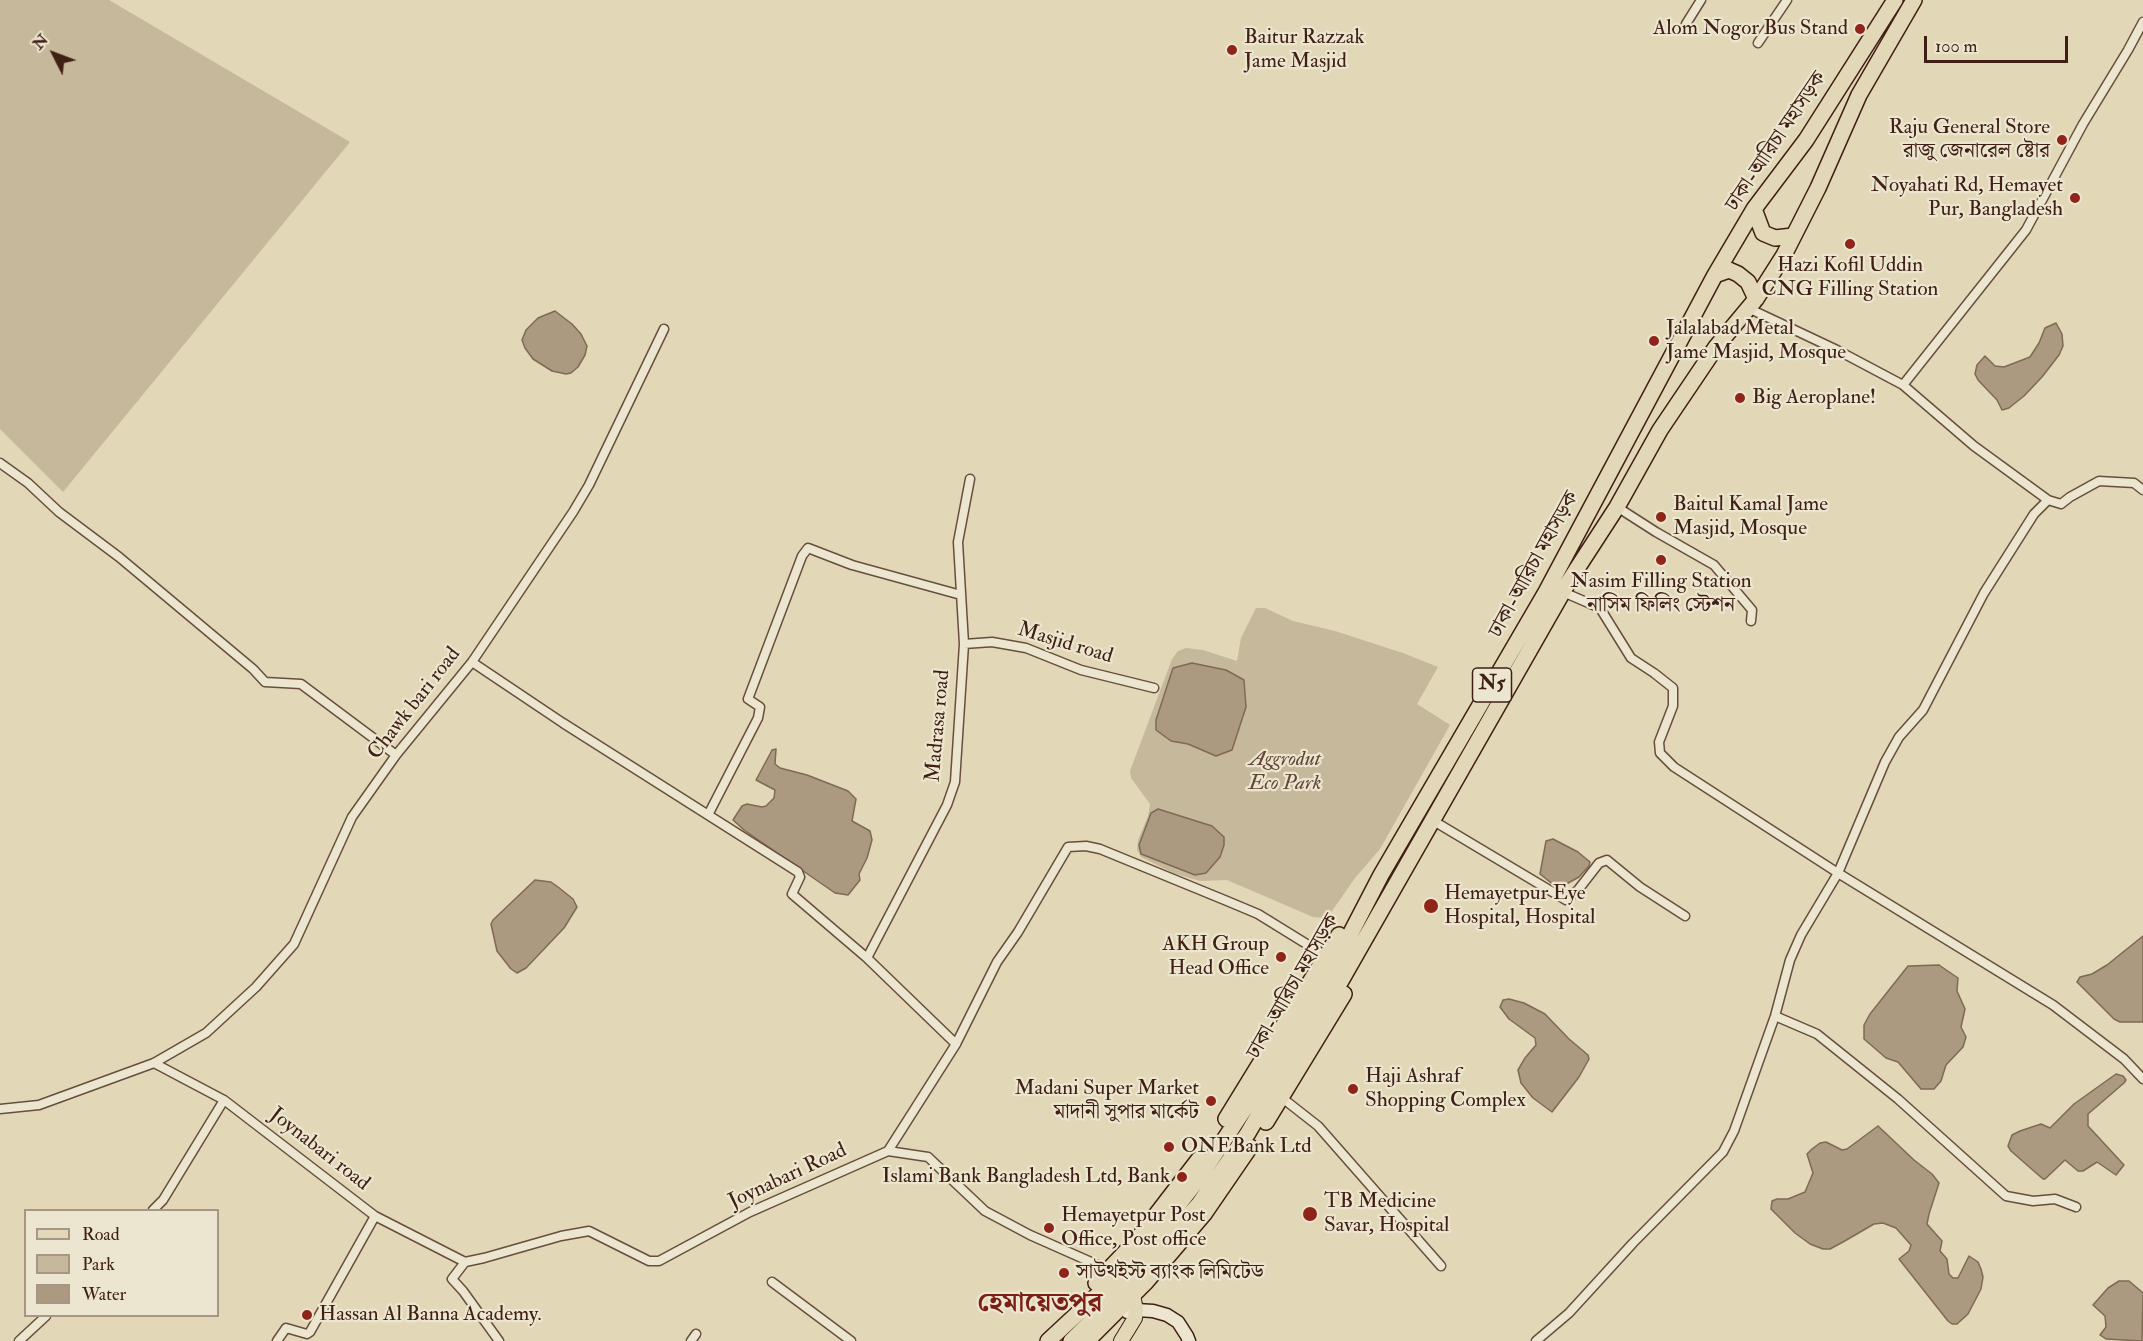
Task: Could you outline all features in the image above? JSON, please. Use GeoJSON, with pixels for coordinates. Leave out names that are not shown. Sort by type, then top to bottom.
{"type":"FeatureCollection","features":[{"type":"Feature","properties":{"kind":"highway","name":"ঢাকা-আরিচা মহাসড়ক"},"geometry":{"type":"LineString","coordinates":[[1071,1341],[1123,1290],[1198,1204],[1248,1133],[1338,986],[1563,592],[1617,507],[1660,430],[1716,347],[1752,303],[1784,255],[1818,188],[1859,95],[1914,0]]}},
{"type":"Feature","properties":{"kind":"highway","name":"ঢাকা-আরিচা মহাসড়ক"},"geometry":{"type":"LineString","coordinates":[[1048,1341],[1119,1275],[1158,1231],[1197,1181],[1290,1040],[1340,954],[1381,875],[1546,592],[1715,275],[1754,209],[1806,140],[1890,2]]}},
{"type":"Feature","properties":{"kind":"highway"},"geometry":{"type":"LineString","coordinates":[[1754,209],[1763,232],[1774,238],[1793,236]]}},
{"type":"Feature","properties":{"kind":"highway"},"geometry":{"type":"LineString","coordinates":[[1715,275],[1729,270],[1738,274],[1748,282],[1752,303]]}},
{"type":"Feature","properties":{"kind":"highway"},"geometry":{"type":"LineString","coordinates":[[1035,1341],[1136,1241],[1194,1167],[1231,1112],[1354,911],[1381,875]]}},
{"type":"Feature","properties":{"kind":"highway"},"geometry":{"type":"LineString","coordinates":[[1087,1341],[1130,1305],[1204,1214],[1234,1173],[1332,1015],[1390,913],[1397,881]]}},
{"type":"Feature","properties":{"kind":"main road"},"geometry":{"type":"LineString","coordinates":[[1112,1341],[1124,1322],[1130,1305]]}},
{"type":"Feature","properties":{"kind":"main road"},"geometry":{"type":"LineString","coordinates":[[1121,1341],[1131,1325],[1130,1305]]}},
{"type":"Feature","properties":{"kind":"street"},"geometry":{"type":"LineString","coordinates":[[1686,24],[1701,0]]}},
{"type":"Feature","properties":{"kind":"street"},"geometry":{"type":"LineString","coordinates":[[1758,43],[1787,0]]}},
{"type":"Feature","properties":{"kind":"street"},"geometry":{"type":"LineString","coordinates":[[1903,386],[2026,230],[2083,124],[2143,22]]}},
{"type":"Feature","properties":{"kind":"street"},"geometry":{"type":"LineString","coordinates":[[1752,303],[1903,386],[1974,446],[2048,500],[2061,504],[2099,481],[2134,483],[2143,490]]}},
{"type":"Feature","properties":{"kind":"street","name":"Chawk bari road"},"geometry":{"type":"LineString","coordinates":[[0,1109],[39,1105],[154,1063],[206,1033],[256,987],[294,944],[352,817],[396,755],[472,662],[573,512],[589,485],[664,330]]}},
{"type":"Feature","properties":{"kind":"street"},"geometry":{"type":"LineString","coordinates":[[0,463],[136,571],[253,669],[265,682],[301,684],[396,755]]}},
{"type":"Feature","properties":{"kind":"street","name":"Madrasa road"},"geometry":{"type":"LineString","coordinates":[[867,958],[947,805],[956,782],[964,644],[958,542],[970,479]]}},
{"type":"Feature","properties":{"kind":"street"},"geometry":{"type":"LineString","coordinates":[[1536,1341],[1569,1313],[1633,1243],[1723,1152],[1734,1131],[1775,1016],[1797,943],[1838,873],[1885,762],[1899,737],[1923,710],[1984,593],[2034,514],[2048,500]]}},
{"type":"Feature","properties":{"kind":"street"},"geometry":{"type":"LineString","coordinates":[[1617,507],[1714,564],[1752,610],[1751,621]]}},
{"type":"Feature","properties":{"kind":"street"},"geometry":{"type":"LineString","coordinates":[[708,815],[758,718],[760,707],[748,699],[802,556],[808,548],[852,565],[961,595]]}},
{"type":"Feature","properties":{"kind":"street"},"geometry":{"type":"LineString","coordinates":[[1563,592],[1600,608],[1631,658],[1673,688],[1673,706],[1659,742],[1660,753],[1674,767],[1838,873],[2053,1005],[2124,1059],[2143,1079]]}},
{"type":"Feature","properties":{"kind":"street","name":"Masjid road"},"geometry":{"type":"LineString","coordinates":[[964,644],[992,642],[1026,648],[1081,670],[1154,688]]}},
{"type":"Feature","properties":{"kind":"street"},"geometry":{"type":"LineString","coordinates":[[472,662],[563,723],[798,872],[800,877],[792,894],[867,958],[956,1044]]}},
{"type":"Feature","properties":{"kind":"street"},"geometry":{"type":"LineString","coordinates":[[1432,820],[1566,900],[1578,890],[1599,863],[1607,860],[1640,887],[1685,916]]}},
{"type":"Feature","properties":{"kind":"street"},"geometry":{"type":"LineString","coordinates":[[1109,1270],[985,1211],[928,1157],[888,1150],[956,1044],[997,962],[1037,902],[1065,850],[1071,846],[1100,849],[1258,914],[1326,956]]}},
{"type":"Feature","properties":{"kind":"street"},"geometry":{"type":"LineString","coordinates":[[1775,1016],[1817,1034],[1898,1099],[2006,1196],[2033,1201],[2055,1198],[2076,1207]]}},
{"type":"Feature","properties":{"kind":"street","name":"Joynabari road"},"geometry":{"type":"LineString","coordinates":[[154,1063],[224,1100],[375,1216],[465,1262]]}},
{"type":"Feature","properties":{"kind":"street"},"geometry":{"type":"LineString","coordinates":[[1281,1097],[1318,1126],[1441,1266]]}},
{"type":"Feature","properties":{"kind":"street"},"geometry":{"type":"LineString","coordinates":[[154,1209],[163,1200],[224,1100]]}},
{"type":"Feature","properties":{"kind":"street","name":"Joynabari Road"},"geometry":{"type":"LineString","coordinates":[[465,1262],[561,1236],[589,1231],[649,1261],[659,1261],[750,1212],[888,1150]]}},
{"type":"Feature","properties":{"kind":"street"},"geometry":{"type":"LineString","coordinates":[[277,1341],[286,1328],[307,1334],[310,1332],[375,1216]]}},
{"type":"Feature","properties":{"kind":"street"},"geometry":{"type":"LineString","coordinates":[[465,1262],[452,1279],[499,1341]]}},
{"type":"Feature","properties":{"kind":"street"},"geometry":{"type":"LineString","coordinates":[[772,1282],[851,1341]]}},
{"type":"Feature","properties":{"kind":"street"},"geometry":{"type":"LineString","coordinates":[[1130,1305],[1167,1315],[1178,1322],[1189,1341]]}},
{"type":"Feature","properties":{"kind":"street"},"geometry":{"type":"LineString","coordinates":[[19,1341],[45,1317]]}},
{"type":"Feature","properties":{"kind":"green space"},"geometry":{"type":"Polygon","coordinates":[[[0,0],[109,0],[350,142],[63,492],[0,429],[0,0]]]}},
{"type":"Feature","properties":{"kind":"green space","name":"Aggrodut Eco Park"},"geometry":{"type":"Polygon","coordinates":[[[1256,608],[1265,608],[1293,621],[1335,631],[1438,667],[1417,704],[1450,725],[1380,849],[1355,878],[1327,918],[1313,917],[1227,880],[1200,881],[1173,873],[1141,857],[1137,850],[1150,804],[1131,778],[1130,771],[1172,659],[1178,651],[1186,648],[1203,650],[1237,661],[1241,638],[1256,608]]]}},
{"type":"Feature","properties":{"kind":"water"},"geometry":{"type":"Polygon","coordinates":[[[555,311],[572,324],[581,334],[587,346],[578,367],[571,373],[552,371],[533,359],[522,340],[526,330],[538,318],[555,311]]]}},
{"type":"Feature","properties":{"kind":"water"},"geometry":{"type":"Polygon","coordinates":[[[2056,323],[2062,334],[2063,346],[2059,355],[2024,396],[2009,408],[2002,410],[1997,400],[1978,380],[1975,374],[1977,365],[1985,356],[1995,366],[2004,367],[2030,357],[2045,328],[2056,323]]]}},
{"type":"Feature","properties":{"kind":"water"},"geometry":{"type":"Polygon","coordinates":[[[1192,663],[1226,670],[1244,680],[1246,707],[1232,750],[1216,756],[1188,744],[1171,741],[1156,730],[1156,720],[1173,668],[1192,663]]]}},
{"type":"Feature","properties":{"kind":"water"},"geometry":{"type":"Polygon","coordinates":[[[776,749],[775,764],[780,768],[807,775],[848,791],[856,799],[852,821],[870,831],[872,840],[859,874],[860,880],[848,895],[835,893],[733,820],[742,806],[747,804],[766,806],[774,798],[775,790],[756,780],[772,750],[776,749]]]}},
{"type":"Feature","properties":{"kind":"water"},"geometry":{"type":"Polygon","coordinates":[[[1158,809],[1212,826],[1224,837],[1220,857],[1206,873],[1195,875],[1141,854],[1139,845],[1151,813],[1158,809]]]}},
{"type":"Feature","properties":{"kind":"water"},"geometry":{"type":"Polygon","coordinates":[[[1553,839],[1578,852],[1590,862],[1579,877],[1561,887],[1555,886],[1540,874],[1546,841],[1553,839]]]}},
{"type":"Feature","properties":{"kind":"water"},"geometry":{"type":"Polygon","coordinates":[[[535,880],[551,882],[573,899],[577,907],[564,928],[526,968],[517,973],[497,951],[491,924],[535,880]]]}},
{"type":"Feature","properties":{"kind":"water"},"geometry":{"type":"Polygon","coordinates":[[[2143,936],[2143,1022],[2120,1022],[2114,1019],[2077,982],[2080,977],[2092,974],[2107,965],[2143,936]]]}},
{"type":"Feature","properties":{"kind":"water"},"geometry":{"type":"Polygon","coordinates":[[[1939,965],[1958,978],[1957,991],[1965,1009],[1961,1027],[1966,1037],[1963,1047],[1946,1065],[1941,1081],[1934,1089],[1921,1089],[1898,1062],[1886,1058],[1864,1039],[1864,1025],[1908,966],[1939,965]]]}},
{"type":"Feature","properties":{"kind":"water"},"geometry":{"type":"Polygon","coordinates":[[[1509,999],[1524,1003],[1545,1014],[1588,1055],[1589,1059],[1579,1077],[1552,1112],[1533,1098],[1521,1083],[1518,1070],[1536,1045],[1535,1038],[1509,1019],[1500,1007],[1503,1000],[1509,999]]]}},
{"type":"Feature","properties":{"kind":"water"},"geometry":{"type":"Polygon","coordinates":[[[2116,1074],[2123,1076],[2126,1080],[2088,1114],[2088,1126],[2124,1165],[2116,1175],[2097,1162],[2083,1171],[2078,1171],[2065,1160],[2043,1179],[2011,1151],[2008,1146],[2012,1135],[2041,1124],[2050,1128],[2074,1104],[2116,1074]]]}},
{"type":"Feature","properties":{"kind":"water"},"geometry":{"type":"Polygon","coordinates":[[[1878,1126],[1939,1183],[1927,1224],[1942,1241],[1940,1251],[1947,1259],[1949,1274],[1953,1278],[1958,1278],[1969,1256],[1978,1262],[1981,1269],[1983,1277],[1981,1289],[1968,1314],[1957,1324],[1948,1321],[1899,1259],[1909,1251],[1911,1245],[1896,1228],[1883,1223],[1874,1224],[1830,1249],[1823,1249],[1810,1244],[1795,1233],[1771,1209],[1772,1201],[1788,1199],[1805,1192],[1813,1173],[1807,1154],[1812,1149],[1826,1142],[1842,1150],[1847,1149],[1878,1126]]]}},
{"type":"Feature","properties":{"kind":"water"},"geometry":{"type":"Polygon","coordinates":[[[2119,1281],[2129,1281],[2143,1293],[2142,1341],[2106,1339],[2100,1335],[2106,1327],[2105,1316],[2093,1305],[2108,1288],[2119,1281]]]}},
{"type":"Feature","properties":{"kind":"place","name":"Alom Nogor Bus Stand"},"geometry":{"type":"Point","coordinates":[1860,29]}},
{"type":"Feature","properties":{"kind":"place","name":"Baitur Razzak Jame Masjid"},"geometry":{"type":"Point","coordinates":[1232,50]}},
{"type":"Feature","properties":{"kind":"place","name":"Raju General Store রাজু জেনারেল ষ্টোর"},"geometry":{"type":"Point","coordinates":[2062,140]}},
{"type":"Feature","properties":{"kind":"place","name":"Noyahati Rd, Hemayet Pur, Bangladesh"},"geometry":{"type":"Point","coordinates":[2075,198]}},
{"type":"Feature","properties":{"kind":"place","name":"Hazi Kofil Uddin CNG Filling Station"},"geometry":{"type":"Point","coordinates":[1850,244]}},
{"type":"Feature","properties":{"kind":"place","name":"Jalalabad Metal Jame Masjid, Mosque"},"geometry":{"type":"Point","coordinates":[1654,341]}},
{"type":"Feature","properties":{"kind":"place","name":"Big Aeroplane!"},"geometry":{"type":"Point","coordinates":[1740,398]}},
{"type":"Feature","properties":{"kind":"place","name":"Baitul Kamal Jame Masjid, Mosque"},"geometry":{"type":"Point","coordinates":[1661,517]}},
{"type":"Feature","properties":{"kind":"place","name":"Nasim Filling Station নাসিম ফিলিং স্টেশন"},"geometry":{"type":"Point","coordinates":[1661,560]}},
{"type":"Feature","properties":{"kind":"place","name":"Hemayetpur Eye Hospital, Hospital"},"geometry":{"type":"Point","coordinates":[1431,906]}},
{"type":"Feature","properties":{"kind":"place","name":"AKH Group Head Office"},"geometry":{"type":"Point","coordinates":[1281,957]}},
{"type":"Feature","properties":{"kind":"place","name":"Haji Ashraf Shopping Complex"},"geometry":{"type":"Point","coordinates":[1353,1089]}},
{"type":"Feature","properties":{"kind":"place","name":"Madani Super Market মাদানী সুপার মার্কেট"},"geometry":{"type":"Point","coordinates":[1211,1101]}},
{"type":"Feature","properties":{"kind":"place","name":"ONEBank Ltd"},"geometry":{"type":"Point","coordinates":[1169,1147]}},
{"type":"Feature","properties":{"kind":"place","name":"Islami Bank Bangladesh Ltd, Bank"},"geometry":{"type":"Point","coordinates":[1182,1177]}},
{"type":"Feature","properties":{"kind":"place","name":"TB Medicine Savar, Hospital"},"geometry":{"type":"Point","coordinates":[1310,1214]}},
{"type":"Feature","properties":{"kind":"place","name":"Hemayetpur Post Office, Post office"},"geometry":{"type":"Point","coordinates":[1049,1228]}},
{"type":"Feature","properties":{"kind":"place","name":"সাউথইস্ট ব্যাংক লিমিটেড"},"geometry":{"type":"Point","coordinates":[1064,1273]}},
{"type":"Feature","properties":{"kind":"place","name":"Hassan Al Banna Academy."},"geometry":{"type":"Point","coordinates":[307,1315]}},
{"type":"Feature","properties":{"kind":"district","name":"হেমায়েতপুর"},"geometry":{"type":"Point","coordinates":[1040,1305]}}]}
